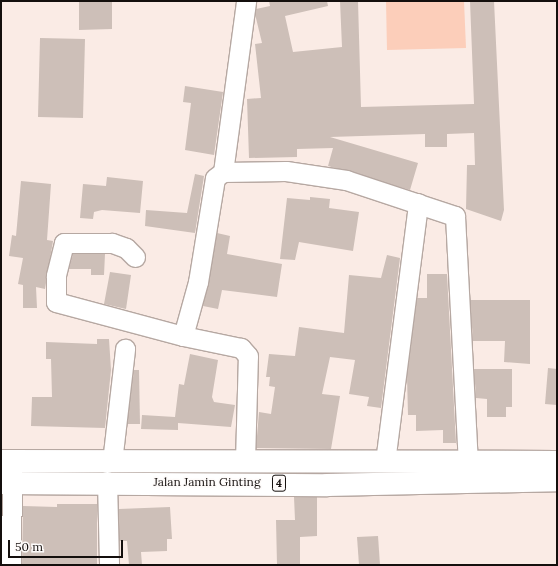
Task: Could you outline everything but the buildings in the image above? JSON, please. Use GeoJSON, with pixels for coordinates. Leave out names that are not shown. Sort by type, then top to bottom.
{"type":"FeatureCollection","features":[{"type":"Feature","properties":{"kind":"highway","name":"Jalan Jamin Ginting"},"geometry":{"type":"LineString","coordinates":[[6,461],[109,472],[327,484],[557,480]]}},
{"type":"Feature","properties":{"kind":"highway","name":"Jalan Jamin Ginting"},"geometry":{"type":"LineString","coordinates":[[6,483],[109,472],[245,461],[557,462]]}},
{"type":"Feature","properties":{"kind":"street"},"geometry":{"type":"LineString","coordinates":[[223,172],[246,1]]}},
{"type":"Feature","properties":{"kind":"street"},"geometry":{"type":"LineString","coordinates":[[184,336],[198,282],[216,178],[223,172],[286,171],[346,180],[455,216],[468,462]]}},
{"type":"Feature","properties":{"kind":"street"},"geometry":{"type":"LineString","coordinates":[[385,462],[418,203]]}},
{"type":"Feature","properties":{"kind":"street"},"geometry":{"type":"LineString","coordinates":[[135,257],[126,248],[112,243],[64,243],[56,276],[56,302],[184,336],[241,348],[248,356],[245,461]]}},
{"type":"Feature","properties":{"kind":"street"},"geometry":{"type":"LineString","coordinates":[[109,565],[109,472],[125,348]]}},
{"type":"Feature","properties":{"kind":"street"},"geometry":{"type":"LineString","coordinates":[[6,461],[11,565]]}},
{"type":"Feature","properties":{"kind":"shaded area"},"geometry":{"type":"Polygon","coordinates":[[[386,1],[464,1],[466,48],[387,50],[386,1]]]}}]}
